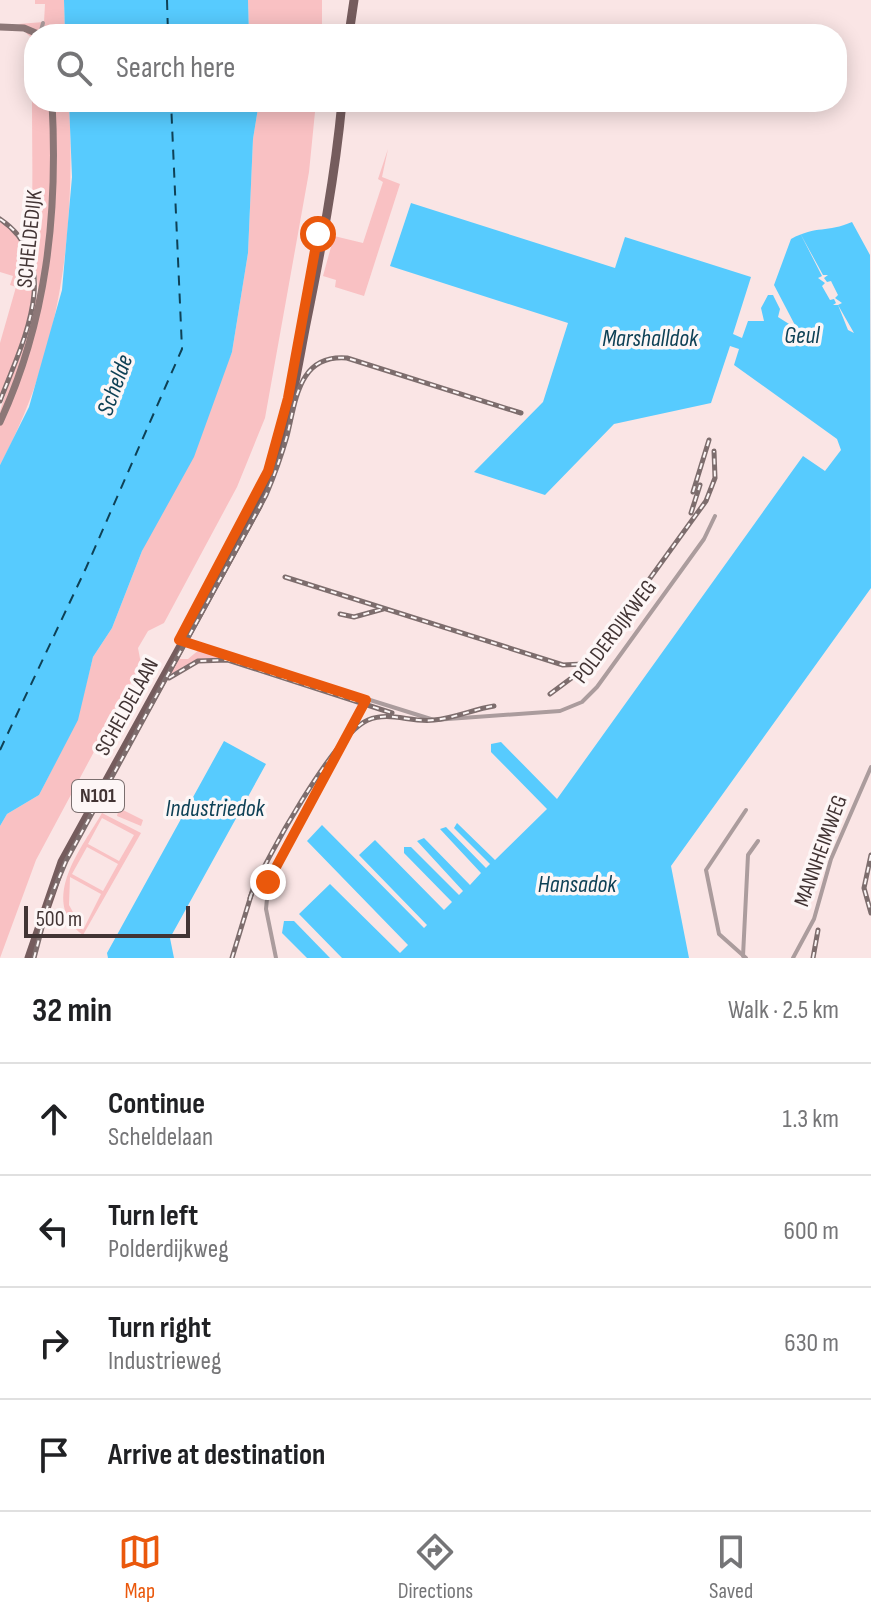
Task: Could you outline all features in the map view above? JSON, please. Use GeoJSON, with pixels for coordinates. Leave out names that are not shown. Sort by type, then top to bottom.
{"type":"FeatureCollection","features":[{"type":"Feature","properties":{"kind":"main road"},"geometry":{"type":"LineString","coordinates":[[348,24],[352,0]]}},
{"type":"Feature","properties":{"kind":"main road","name":"SCHELDELAAN"},"geometry":{"type":"LineString","coordinates":[[27,955],[65,844],[222,566],[268,471],[290,398],[338,112]]}},
{"type":"Feature","properties":{"kind":"street"},"geometry":{"type":"LineString","coordinates":[[0,27],[24,28]]}},
{"type":"Feature","properties":{"kind":"street","name":"SCHELDEDIJK"},"geometry":{"type":"LineString","coordinates":[[0,422],[31,336],[44,287],[54,176],[52,112]]}},
{"type":"Feature","properties":{"kind":"street","name":"POLDERDIJKWEG"},"geometry":{"type":"LineString","coordinates":[[181,641],[436,721],[560,711],[587,697],[704,539],[715,516]]}},
{"type":"Feature","properties":{"kind":"street"},"geometry":{"type":"LineString","coordinates":[[276,958],[266,909],[269,878],[366,700]]}},
{"type":"Feature","properties":{"kind":"street","name":"MANNHEIMWEG"},"geometry":{"type":"LineString","coordinates":[[794,958],[814,919],[831,859],[871,767]]}},
{"type":"Feature","properties":{"kind":"street"},"geometry":{"type":"LineString","coordinates":[[745,957],[721,939],[707,865],[746,810]]}},
{"type":"Feature","properties":{"kind":"street"},"geometry":{"type":"LineString","coordinates":[[745,957],[748,855],[758,841]]}},
{"type":"Feature","properties":{"kind":"shaded area"},"geometry":{"type":"Polygon","coordinates":[[[35,0],[64,0],[65,24],[18,24],[44,22],[45,4],[35,4],[35,0]]]}},
{"type":"Feature","properties":{"kind":"shaded area"},"geometry":{"type":"Polygon","coordinates":[[[248,0],[322,0],[322,24],[249,24],[248,0]]]}},
{"type":"Feature","properties":{"kind":"shaded area"},"geometry":{"type":"Polygon","coordinates":[[[32,112],[69,112],[70,196],[60,289],[38,378],[0,465],[0,411],[38,293],[31,250],[32,112]]]}},
{"type":"Feature","properties":{"kind":"shaded area"},"geometry":{"type":"Polygon","coordinates":[[[257,112],[315,112],[309,172],[265,418],[237,487],[164,623],[148,631],[138,648],[141,664],[36,860],[0,958],[0,826],[7,814],[39,795],[77,720],[93,657],[112,628],[142,551],[232,352],[248,253],[253,139],[257,112]]]}},
{"type":"Feature","properties":{"kind":"shaded area"},"geometry":{"type":"Polygon","coordinates":[[[388,149],[382,177],[400,184],[364,296],[335,287],[336,280],[323,276],[334,236],[363,243],[383,182],[378,179],[388,149]]]}},
{"type":"Feature","properties":{"kind":"shaded area"},"geometry":{"type":"Polygon","coordinates":[[[0,221],[19,239],[30,259],[33,281],[32,305],[26,329],[0,398],[0,343],[16,287],[10,285],[13,276],[0,272],[0,221]]]}},
{"type":"Feature","properties":{"kind":"shaded area"},"geometry":{"type":"Polygon","coordinates":[[[200,649],[237,662],[217,659],[199,661],[182,667],[166,679],[178,659],[188,659],[200,649]]]}},
{"type":"Feature","properties":{"kind":"shaded area"},"geometry":{"type":"Polygon","coordinates":[[[119,808],[143,820],[141,826],[117,816],[119,808]]]}},
{"type":"Feature","properties":{"kind":"shaded area"},"geometry":{"type":"Polygon","coordinates":[[[102,813],[141,833],[83,935],[70,921],[64,906],[64,889],[76,856],[102,813]],[[102,818],[88,844],[119,861],[134,835],[102,818]],[[87,847],[72,874],[103,891],[118,864],[87,847]],[[70,877],[69,905],[83,930],[101,894],[70,877]]]}},
{"type":"Feature","properties":{"kind":"water"},"geometry":{"type":"Polygon","coordinates":[[[64,0],[248,0],[249,24],[65,24],[64,0]]]}},
{"type":"Feature","properties":{"kind":"water","name":"Schelde"},"geometry":{"type":"Polygon","coordinates":[[[69,112],[257,112],[253,139],[248,253],[232,352],[194,457],[142,551],[112,628],[93,657],[78,720],[39,795],[7,814],[0,826],[0,465],[29,407],[62,290],[72,177],[69,112]]]}},
{"type":"Feature","properties":{"kind":"water"},"geometry":{"type":"Polygon","coordinates":[[[411,203],[615,268],[625,237],[751,277],[733,334],[742,338],[748,321],[764,321],[761,308],[768,295],[773,295],[780,309],[778,317],[797,329],[774,285],[791,239],[852,222],[870,255],[871,588],[671,866],[689,958],[342,958],[299,914],[330,884],[400,953],[408,945],[307,841],[322,825],[424,928],[427,925],[359,855],[375,840],[444,910],[452,902],[404,853],[404,847],[411,847],[459,895],[463,891],[417,841],[424,838],[470,885],[481,873],[440,829],[446,827],[486,868],[490,864],[454,828],[457,823],[495,860],[547,809],[491,752],[491,744],[501,742],[557,799],[803,456],[825,471],[841,450],[837,439],[734,365],[739,349],[730,346],[711,403],[614,424],[545,495],[474,472],[543,402],[568,323],[390,266],[411,203]]]}},
{"type":"Feature","properties":{"kind":"water","name":"Industriedok"},"geometry":{"type":"Polygon","coordinates":[[[224,741],[266,764],[170,938],[174,958],[108,958],[107,953],[224,741]]]}},
{"type":"Feature","properties":{"kind":"water"},"geometry":{"type":"Polygon","coordinates":[[[284,921],[294,921],[330,958],[307,958],[282,933],[284,921]]]}},
{"type":"Feature","properties":{"kind":"pier"},"geometry":{"type":"Polygon","coordinates":[[[800,233],[823,275],[828,275],[824,278],[827,282],[831,281],[838,295],[835,298],[842,303],[833,305],[836,303],[834,299],[830,300],[822,286],[825,283],[818,278],[822,276],[800,233]]]}},
{"type":"Feature","properties":{"kind":"pier"},"geometry":{"type":"Polygon","coordinates":[[[838,305],[854,333],[848,330],[838,305]]]}},
{"type":"Feature","properties":{"kind":"ferry route"},"geometry":{"type":"LineString","coordinates":[[167,0],[168,24]]}},
{"type":"Feature","properties":{"kind":"ferry route"},"geometry":{"type":"LineString","coordinates":[[0,750],[86,568],[182,349],[171,112]]}},
{"type":"Feature","properties":{"kind":"railway"},"geometry":{"type":"LineString","coordinates":[[0,219],[20,237],[31,258],[34,281],[33,305],[27,330],[0,401]]}},
{"type":"Feature","properties":{"kind":"railway"},"geometry":{"type":"LineString","coordinates":[[34,958],[49,901],[66,861],[266,495],[285,444],[297,395],[309,372],[331,359],[347,358],[521,413]]}},
{"type":"Feature","properties":{"kind":"railway"},"geometry":{"type":"LineString","coordinates":[[693,492],[709,440]]}},
{"type":"Feature","properties":{"kind":"railway"},"geometry":{"type":"LineString","coordinates":[[550,694],[585,668],[706,501],[715,478],[714,451]]}},
{"type":"Feature","properties":{"kind":"railway"},"geometry":{"type":"LineString","coordinates":[[691,513],[700,485]]}},
{"type":"Feature","properties":{"kind":"railway"},"geometry":{"type":"LineString","coordinates":[[285,577],[563,665],[583,664],[599,650]]}},
{"type":"Feature","properties":{"kind":"railway"},"geometry":{"type":"LineString","coordinates":[[340,614],[354,617],[383,609]]}},
{"type":"Feature","properties":{"kind":"railway"},"geometry":{"type":"LineString","coordinates":[[169,678],[198,661],[228,660],[392,713]]}},
{"type":"Feature","properties":{"kind":"railway"},"geometry":{"type":"LineString","coordinates":[[250,898],[269,857],[302,800],[354,730],[376,718],[434,720],[494,706]]}},
{"type":"Feature","properties":{"kind":"railway"},"geometry":{"type":"LineString","coordinates":[[871,855],[864,888],[871,913]]}},
{"type":"Feature","properties":{"kind":"railway"},"geometry":{"type":"LineString","coordinates":[[232,958],[253,889]]}},
{"type":"Feature","properties":{"kind":"railway"},"geometry":{"type":"LineString","coordinates":[[813,958],[818,930]]}},
{"type":"Feature","properties":{"kind":"route"},"geometry":{"type":"LineString","coordinates":[[268,882],[366,700],[179,640],[253,504],[276,449],[318,234]]}},
{"type":"Feature","properties":{"kind":"water label","name":"Geul"},"geometry":{"type":"Point","coordinates":[802,335]}},
{"type":"Feature","properties":{"kind":"water label","name":"Marshalldok"},"geometry":{"type":"Point","coordinates":[650,338]}},
{"type":"Feature","properties":{"kind":"water label","name":"Hansadok"},"geometry":{"type":"Point","coordinates":[577,884]}}]}
